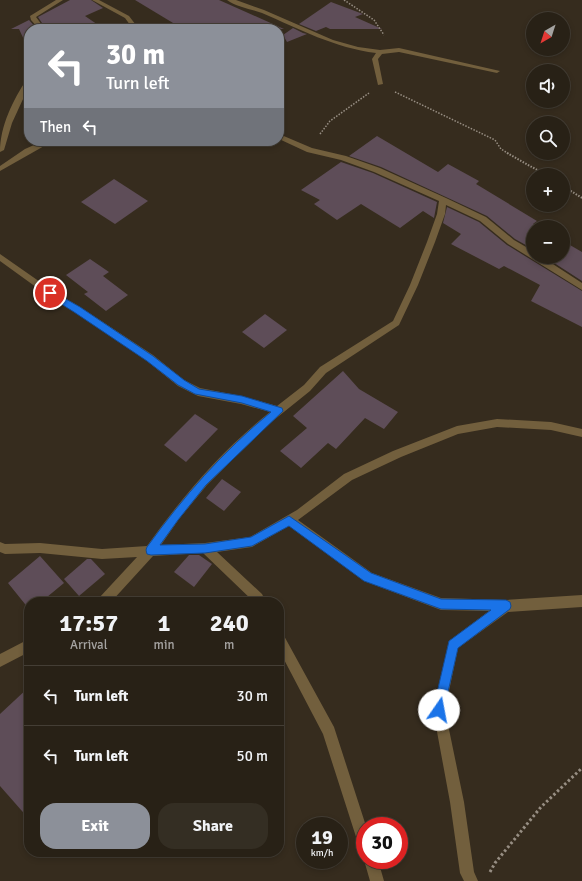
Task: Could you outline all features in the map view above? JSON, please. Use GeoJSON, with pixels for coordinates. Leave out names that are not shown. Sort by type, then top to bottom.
{"type":"FeatureCollection","features":[{"type":"Feature","properties":{"kind":"street"},"geometry":{"type":"LineString","coordinates":[[38,24],[33,16],[60,0]]}},
{"type":"Feature","properties":{"kind":"street"},"geometry":{"type":"LineString","coordinates":[[95,0],[127,17],[132,24]]}},
{"type":"Feature","properties":{"kind":"street"},"geometry":{"type":"LineString","coordinates":[[230,0],[262,11],[331,41],[357,49],[380,52],[399,50],[497,71]]}},
{"type":"Feature","properties":{"kind":"street"},"geometry":{"type":"LineString","coordinates":[[380,52],[375,59],[380,84]]}},
{"type":"Feature","properties":{"kind":"street"},"geometry":{"type":"LineString","coordinates":[[0,150],[3,137],[24,89]]}},
{"type":"Feature","properties":{"kind":"street"},"geometry":{"type":"LineString","coordinates":[[284,138],[310,150],[343,158],[377,170],[443,200],[483,219],[511,242],[526,251]]}},
{"type":"Feature","properties":{"kind":"street"},"geometry":{"type":"LineString","coordinates":[[0,169],[38,146]]}},
{"type":"Feature","properties":{"kind":"street"},"geometry":{"type":"LineString","coordinates":[[108,597],[151,550],[174,516],[203,482],[261,426],[307,388],[323,370],[368,342],[396,322],[414,285],[431,242],[443,200]]}},
{"type":"Feature","properties":{"kind":"street"},"geometry":{"type":"LineString","coordinates":[[0,257],[50,293],[77,309],[150,358],[181,383],[198,392],[242,400],[279,411]]}},
{"type":"Feature","properties":{"kind":"street"},"geometry":{"type":"LineString","coordinates":[[547,264],[582,287]]}},
{"type":"Feature","properties":{"kind":"street"},"geometry":{"type":"LineString","coordinates":[[0,547],[40,548],[102,554],[205,548],[252,542],[301,513],[348,477],[397,454],[457,430],[497,423],[551,426],[582,433]]}},
{"type":"Feature","properties":{"kind":"street"},"geometry":{"type":"LineString","coordinates":[[289,520],[368,577],[441,604],[506,606],[582,601]]}},
{"type":"Feature","properties":{"kind":"street"},"geometry":{"type":"LineString","coordinates":[[205,548],[257,597]]}},
{"type":"Feature","properties":{"kind":"street"},"geometry":{"type":"LineString","coordinates":[[471,881],[467,873],[457,802],[439,710],[453,645],[506,606]]}},
{"type":"Feature","properties":{"kind":"street"},"geometry":{"type":"LineString","coordinates":[[284,647],[329,732],[357,817]]}},
{"type":"Feature","properties":{"kind":"street"},"geometry":{"type":"LineString","coordinates":[[0,661],[24,648]]}},
{"type":"Feature","properties":{"kind":"street"},"geometry":{"type":"LineString","coordinates":[[374,869],[377,881]]}},
{"type":"Feature","properties":{"kind":"path"},"geometry":{"type":"LineString","coordinates":[[344,0],[374,20],[384,33],[385,43],[380,52]]}},
{"type":"Feature","properties":{"kind":"path"},"geometry":{"type":"LineString","coordinates":[[310,150],[324,127],[345,109],[359,103],[380,84],[495,140],[502,149],[534,168]]}},
{"type":"Feature","properties":{"kind":"path"},"geometry":{"type":"LineString","coordinates":[[570,190],[582,198]]}},
{"type":"Feature","properties":{"kind":"path"},"geometry":{"type":"LineString","coordinates":[[488,875],[495,863],[541,807],[582,768]]}},
{"type":"Feature","properties":{"kind":"building"},"geometry":{"type":"Polygon","coordinates":[[[70,0],[91,0],[103,8],[85,16],[97,24],[43,24],[38,17],[70,0]]]}},
{"type":"Feature","properties":{"kind":"building"},"geometry":{"type":"Polygon","coordinates":[[[135,0],[219,0],[273,24],[175,24],[135,0]]]}},
{"type":"Feature","properties":{"kind":"building"},"geometry":{"type":"Polygon","coordinates":[[[331,2],[363,14],[355,17],[382,29],[330,29],[326,27],[316,31],[299,24],[331,2]]]}},
{"type":"Feature","properties":{"kind":"building"},"geometry":{"type":"Polygon","coordinates":[[[29,20],[33,24],[24,24],[24,40],[19,29],[11,29],[29,20]]]}},
{"type":"Feature","properties":{"kind":"building"},"geometry":{"type":"Polygon","coordinates":[[[293,28],[307,34],[287,42],[284,34],[293,28]]]}},
{"type":"Feature","properties":{"kind":"building"},"geometry":{"type":"Polygon","coordinates":[[[377,136],[438,172],[448,164],[479,181],[476,184],[535,220],[526,220],[526,245],[515,239],[487,216],[381,167],[349,156],[377,136]]]}},
{"type":"Feature","properties":{"kind":"building"},"geometry":{"type":"Polygon","coordinates":[[[341,162],[373,173],[437,202],[434,218],[423,211],[400,228],[361,204],[337,220],[314,204],[320,200],[301,190],[341,162]]]}},
{"type":"Feature","properties":{"kind":"building"},"geometry":{"type":"Polygon","coordinates":[[[114,179],[148,201],[115,224],[81,202],[114,179]]]}},
{"type":"Feature","properties":{"kind":"building"},"geometry":{"type":"Polygon","coordinates":[[[447,207],[479,222],[507,245],[526,257],[526,264],[538,264],[582,291],[582,327],[531,301],[540,285],[504,266],[499,269],[451,244],[461,234],[443,223],[447,207]]]}},
{"type":"Feature","properties":{"kind":"building"},"geometry":{"type":"Polygon","coordinates":[[[570,245],[582,252],[582,281],[556,264],[570,264],[570,245]]]}},
{"type":"Feature","properties":{"kind":"building"},"geometry":{"type":"Polygon","coordinates":[[[90,259],[109,272],[103,276],[128,295],[106,311],[84,294],[88,292],[66,275],[90,259]]]}},
{"type":"Feature","properties":{"kind":"building"},"geometry":{"type":"Polygon","coordinates":[[[265,314],[287,330],[264,348],[242,332],[265,314]]]}},
{"type":"Feature","properties":{"kind":"building"},"geometry":{"type":"Polygon","coordinates":[[[343,371],[359,389],[398,412],[384,429],[365,418],[336,449],[328,443],[301,468],[280,451],[307,428],[293,416],[343,371]]]}},
{"type":"Feature","properties":{"kind":"building"},"geometry":{"type":"Polygon","coordinates":[[[195,414],[218,429],[186,462],[164,445],[195,414]]]}},
{"type":"Feature","properties":{"kind":"building"},"geometry":{"type":"Polygon","coordinates":[[[222,479],[241,492],[224,511],[206,498],[222,479]]]}},
{"type":"Feature","properties":{"kind":"building"},"geometry":{"type":"Polygon","coordinates":[[[189,555],[199,555],[212,564],[194,587],[174,572],[189,555]]]}},
{"type":"Feature","properties":{"kind":"building"},"geometry":{"type":"Polygon","coordinates":[[[40,556],[64,583],[47,597],[24,597],[24,603],[8,583],[40,556]]]}},
{"type":"Feature","properties":{"kind":"building"},"geometry":{"type":"Polygon","coordinates":[[[87,559],[91,559],[105,574],[79,596],[64,579],[87,559]]]}},
{"type":"Feature","properties":{"kind":"building"},"geometry":{"type":"Polygon","coordinates":[[[24,692],[24,813],[0,786],[0,714],[24,692]]]}},
{"type":"Feature","properties":{"kind":"route"},"geometry":{"type":"LineString","coordinates":[[50,293],[77,309],[150,358],[181,383],[198,392],[242,400],[279,411],[261,426],[203,482],[174,516],[151,550],[205,548],[252,542],[289,520],[368,577],[441,604],[506,606],[453,645],[439,710]]}}]}
